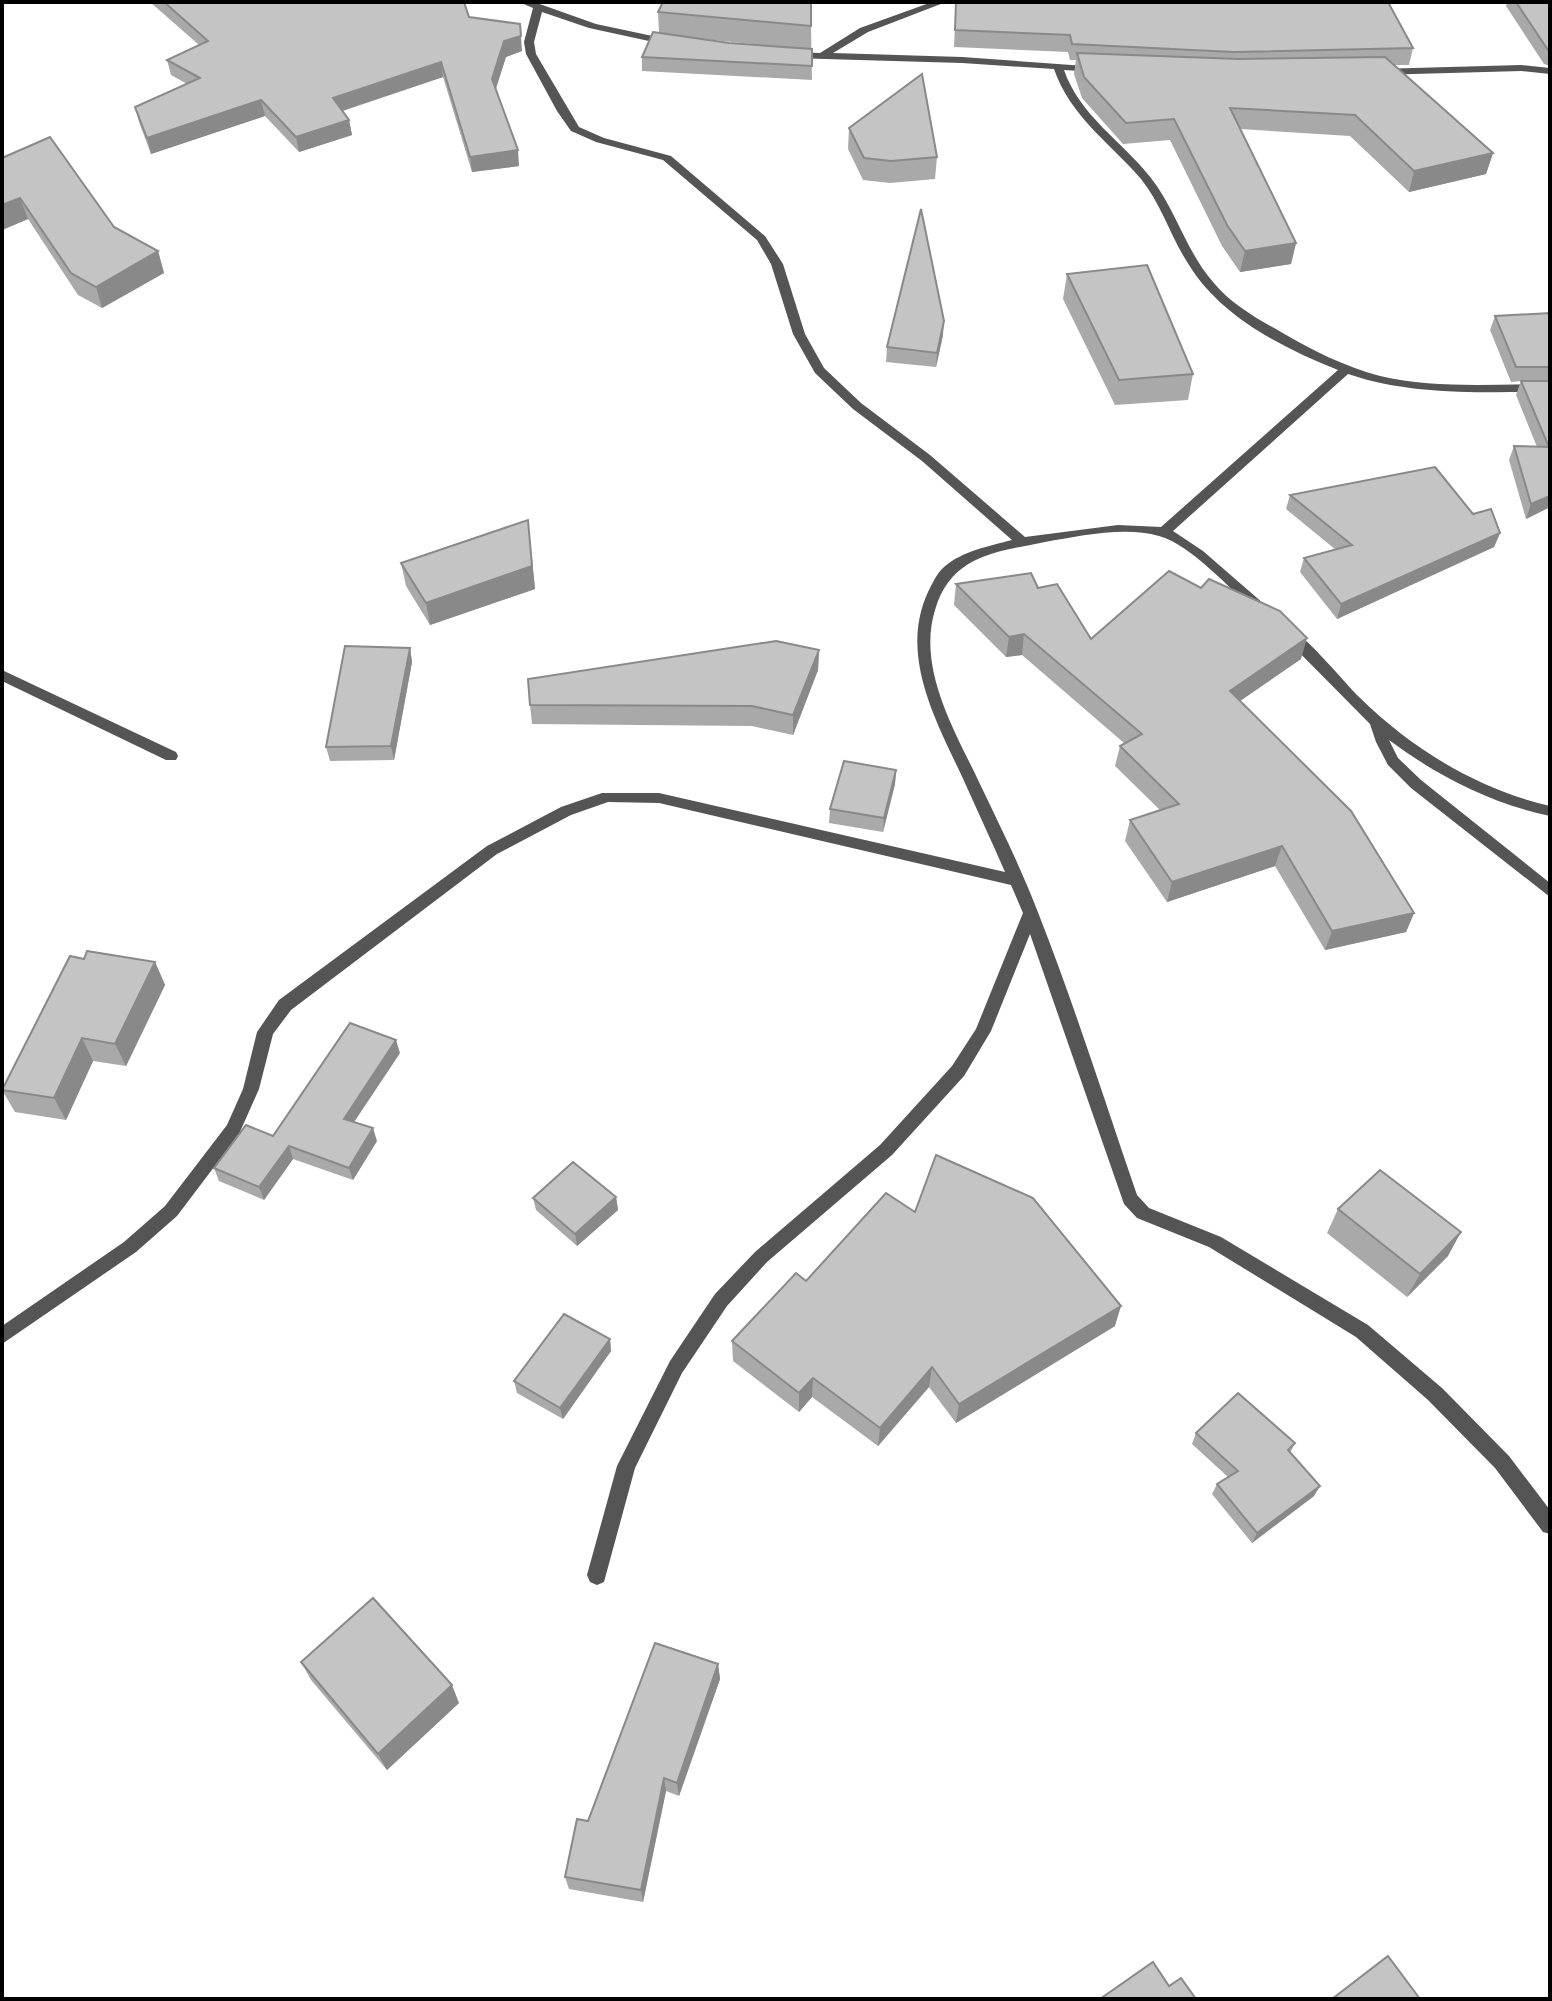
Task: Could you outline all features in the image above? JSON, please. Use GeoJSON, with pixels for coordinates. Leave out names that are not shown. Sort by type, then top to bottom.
{"type":"FeatureCollection","features":[{"type":"Feature","properties":{"kind":"street"},"geometry":{"type":"LineString","coordinates":[[524,2],[593,26],[688,47]]}},
{"type":"Feature","properties":{"kind":"street"},"geometry":{"type":"LineString","coordinates":[[823,55],[864,30],[941,2]]}},
{"type":"Feature","properties":{"kind":"street"},"geometry":{"type":"LineString","coordinates":[[538,8],[529,42],[531,54],[575,129],[600,140],[667,158],[761,238],[777,264],[799,334],[819,370],[857,406],[926,458],[1023,543]]}},
{"type":"Feature","properties":{"kind":"street"},"geometry":{"type":"LineString","coordinates":[[778,55],[962,60],[1101,70]]}},
{"type":"Feature","properties":{"kind":"street"},"geometry":{"type":"LineString","coordinates":[[1058,67],[1061,83],[1073,102],[1150,184],[1205,282],[1240,314],[1346,369],[1396,383],[1550,388]]}},
{"type":"Feature","properties":{"kind":"street"},"geometry":{"type":"LineString","coordinates":[[1372,72],[1521,68],[1550,71]]}},
{"type":"Feature","properties":{"kind":"street"},"geometry":{"type":"LineString","coordinates":[[1164,532],[1346,369]]}},
{"type":"Feature","properties":{"kind":"street"},"geometry":{"type":"LineString","coordinates":[[1550,811],[1496,797],[1415,751],[1376,720],[1277,622],[1182,543],[1164,532],[1135,528],[1023,543],[980,553],[950,569],[933,597],[925,624],[930,686],[946,729],[1031,913],[1130,1199],[1143,1213],[1215,1242],[1362,1331],[1435,1394],[1502,1462],[1550,1525]]}},
{"type":"Feature","properties":{"kind":"street"},"geometry":{"type":"LineString","coordinates":[[2,675],[171,756]]}},
{"type":"Feature","properties":{"kind":"street"},"geometry":{"type":"LineString","coordinates":[[1376,720],[1393,761],[1416,784],[1550,891]]}},
{"type":"Feature","properties":{"kind":"street"},"geometry":{"type":"LineString","coordinates":[[2,1336],[130,1247],[171,1211],[233,1129],[251,1089],[265,1032],[285,1005],[492,850],[566,811],[607,797],[659,798],[1015,880]]}},
{"type":"Feature","properties":{"kind":"street"},"geometry":{"type":"LineString","coordinates":[[597,1575],[626,1466],[676,1367],[721,1300],[761,1257],[886,1150],[958,1071],[983,1031],[1031,913]]}},
{"type":"Feature","properties":{"kind":"building"},"geometry":{"type":"Polygon","coordinates":[[[164,2],[464,2],[469,17],[520,24],[521,36],[504,41],[492,79],[518,150],[470,157],[441,62],[333,98],[349,120],[296,137],[261,100],[147,138],[135,107],[200,78],[167,60],[208,41],[164,2]]]}},
{"type":"Feature","properties":{"kind":"building"},"geometry":{"type":"Polygon","coordinates":[[[663,2],[811,2],[811,26],[658,12],[663,2]]]}},
{"type":"Feature","properties":{"kind":"building"},"geometry":{"type":"Polygon","coordinates":[[[956,2],[1388,2],[1413,48],[1233,52],[1072,44],[1070,35],[955,30],[956,2]]]}},
{"type":"Feature","properties":{"kind":"building"},"geometry":{"type":"Polygon","coordinates":[[[1516,2],[1550,2],[1550,51],[1548,50],[1516,2]]]}},
{"type":"Feature","properties":{"kind":"building"},"geometry":{"type":"Polygon","coordinates":[[[653,32],[729,43],[812,49],[812,66],[642,57],[653,32]]]}},
{"type":"Feature","properties":{"kind":"building"},"geometry":{"type":"Polygon","coordinates":[[[1077,53],[1239,59],[1385,57],[1493,153],[1414,171],[1355,115],[1230,108],[1296,243],[1245,251],[1227,225],[1174,119],[1126,123],[1084,77],[1077,53]]]}},
{"type":"Feature","properties":{"kind":"building"},"geometry":{"type":"Polygon","coordinates":[[[922,74],[937,157],[891,161],[864,158],[849,128],[922,74]]]}},
{"type":"Feature","properties":{"kind":"building"},"geometry":{"type":"Polygon","coordinates":[[[50,137],[114,227],[158,251],[96,287],[71,273],[20,198],[2,205],[2,158],[50,137]]]}},
{"type":"Feature","properties":{"kind":"building"},"geometry":{"type":"Polygon","coordinates":[[[921,209],[944,321],[937,353],[887,347],[921,209]]]}},
{"type":"Feature","properties":{"kind":"building"},"geometry":{"type":"Polygon","coordinates":[[[1147,265],[1193,374],[1119,380],[1067,274],[1147,265]]]}},
{"type":"Feature","properties":{"kind":"building"},"geometry":{"type":"Polygon","coordinates":[[[1550,313],[1550,367],[1516,367],[1495,316],[1550,313]]]}},
{"type":"Feature","properties":{"kind":"building"},"geometry":{"type":"Polygon","coordinates":[[[1521,381],[1550,381],[1550,496],[1531,504],[1514,446],[1549,447],[1521,381]]]}},
{"type":"Feature","properties":{"kind":"building"},"geometry":{"type":"Polygon","coordinates":[[[1435,467],[1473,514],[1491,509],[1500,533],[1341,604],[1304,558],[1352,545],[1290,495],[1435,467]]]}},
{"type":"Feature","properties":{"kind":"building"},"geometry":{"type":"Polygon","coordinates":[[[528,520],[532,566],[426,603],[401,563],[528,520]]]}},
{"type":"Feature","properties":{"kind":"building"},"geometry":{"type":"Polygon","coordinates":[[[1169,571],[1201,588],[1209,579],[1280,611],[1307,638],[1230,691],[1351,811],[1414,913],[1332,931],[1282,846],[1172,882],[1130,820],[1179,804],[1120,746],[1142,734],[1024,634],[1009,637],[956,584],[1031,573],[1038,588],[1057,584],[1091,639],[1169,571]]]}},
{"type":"Feature","properties":{"kind":"building"},"geometry":{"type":"Polygon","coordinates":[[[776,641],[819,650],[793,715],[752,706],[530,705],[528,679],[776,641]]]}},
{"type":"Feature","properties":{"kind":"building"},"geometry":{"type":"Polygon","coordinates":[[[345,646],[410,648],[391,746],[326,747],[345,646]]]}},
{"type":"Feature","properties":{"kind":"building"},"geometry":{"type":"Polygon","coordinates":[[[844,761],[896,770],[884,818],[830,809],[844,761]]]}},
{"type":"Feature","properties":{"kind":"building"},"geometry":{"type":"Polygon","coordinates":[[[87,951],[155,962],[115,1044],[82,1038],[54,1098],[2,1090],[70,956],[84,959],[87,951]]]}},
{"type":"Feature","properties":{"kind":"building"},"geometry":{"type":"Polygon","coordinates":[[[350,1023],[396,1040],[344,1119],[373,1128],[349,1168],[289,1146],[259,1187],[214,1168],[246,1125],[273,1136],[350,1023]]]}},
{"type":"Feature","properties":{"kind":"building"},"geometry":{"type":"Polygon","coordinates":[[[936,1155],[1033,1198],[1121,1306],[959,1404],[932,1367],[880,1428],[813,1378],[799,1393],[732,1341],[796,1273],[806,1281],[886,1193],[915,1212],[936,1155]]]}},
{"type":"Feature","properties":{"kind":"building"},"geometry":{"type":"Polygon","coordinates":[[[573,1162],[616,1197],[575,1234],[533,1198],[573,1162]]]}},
{"type":"Feature","properties":{"kind":"building"},"geometry":{"type":"Polygon","coordinates":[[[1380,1170],[1461,1232],[1420,1274],[1338,1209],[1380,1170]]]}},
{"type":"Feature","properties":{"kind":"building"},"geometry":{"type":"Polygon","coordinates":[[[564,1314],[610,1339],[560,1408],[514,1381],[564,1314]]]}},
{"type":"Feature","properties":{"kind":"building"},"geometry":{"type":"Polygon","coordinates":[[[1238,1393],[1295,1443],[1288,1450],[1320,1486],[1257,1533],[1217,1484],[1238,1471],[1196,1433],[1238,1393]]]}},
{"type":"Feature","properties":{"kind":"building"},"geometry":{"type":"Polygon","coordinates":[[[373,1598],[452,1685],[378,1754],[301,1662],[373,1598]]]}},
{"type":"Feature","properties":{"kind":"building"},"geometry":{"type":"Polygon","coordinates":[[[655,1643],[718,1664],[677,1783],[664,1778],[641,1890],[565,1877],[577,1819],[588,1821],[655,1643]]]}},
{"type":"Feature","properties":{"kind":"building"},"geometry":{"type":"Polygon","coordinates":[[[1388,1956],[1420,1999],[1332,1999],[1388,1956]]]}},
{"type":"Feature","properties":{"kind":"building"},"geometry":{"type":"Polygon","coordinates":[[[1153,1962],[1169,1986],[1181,1978],[1196,1999],[1100,1999],[1153,1962]]]}}]}
